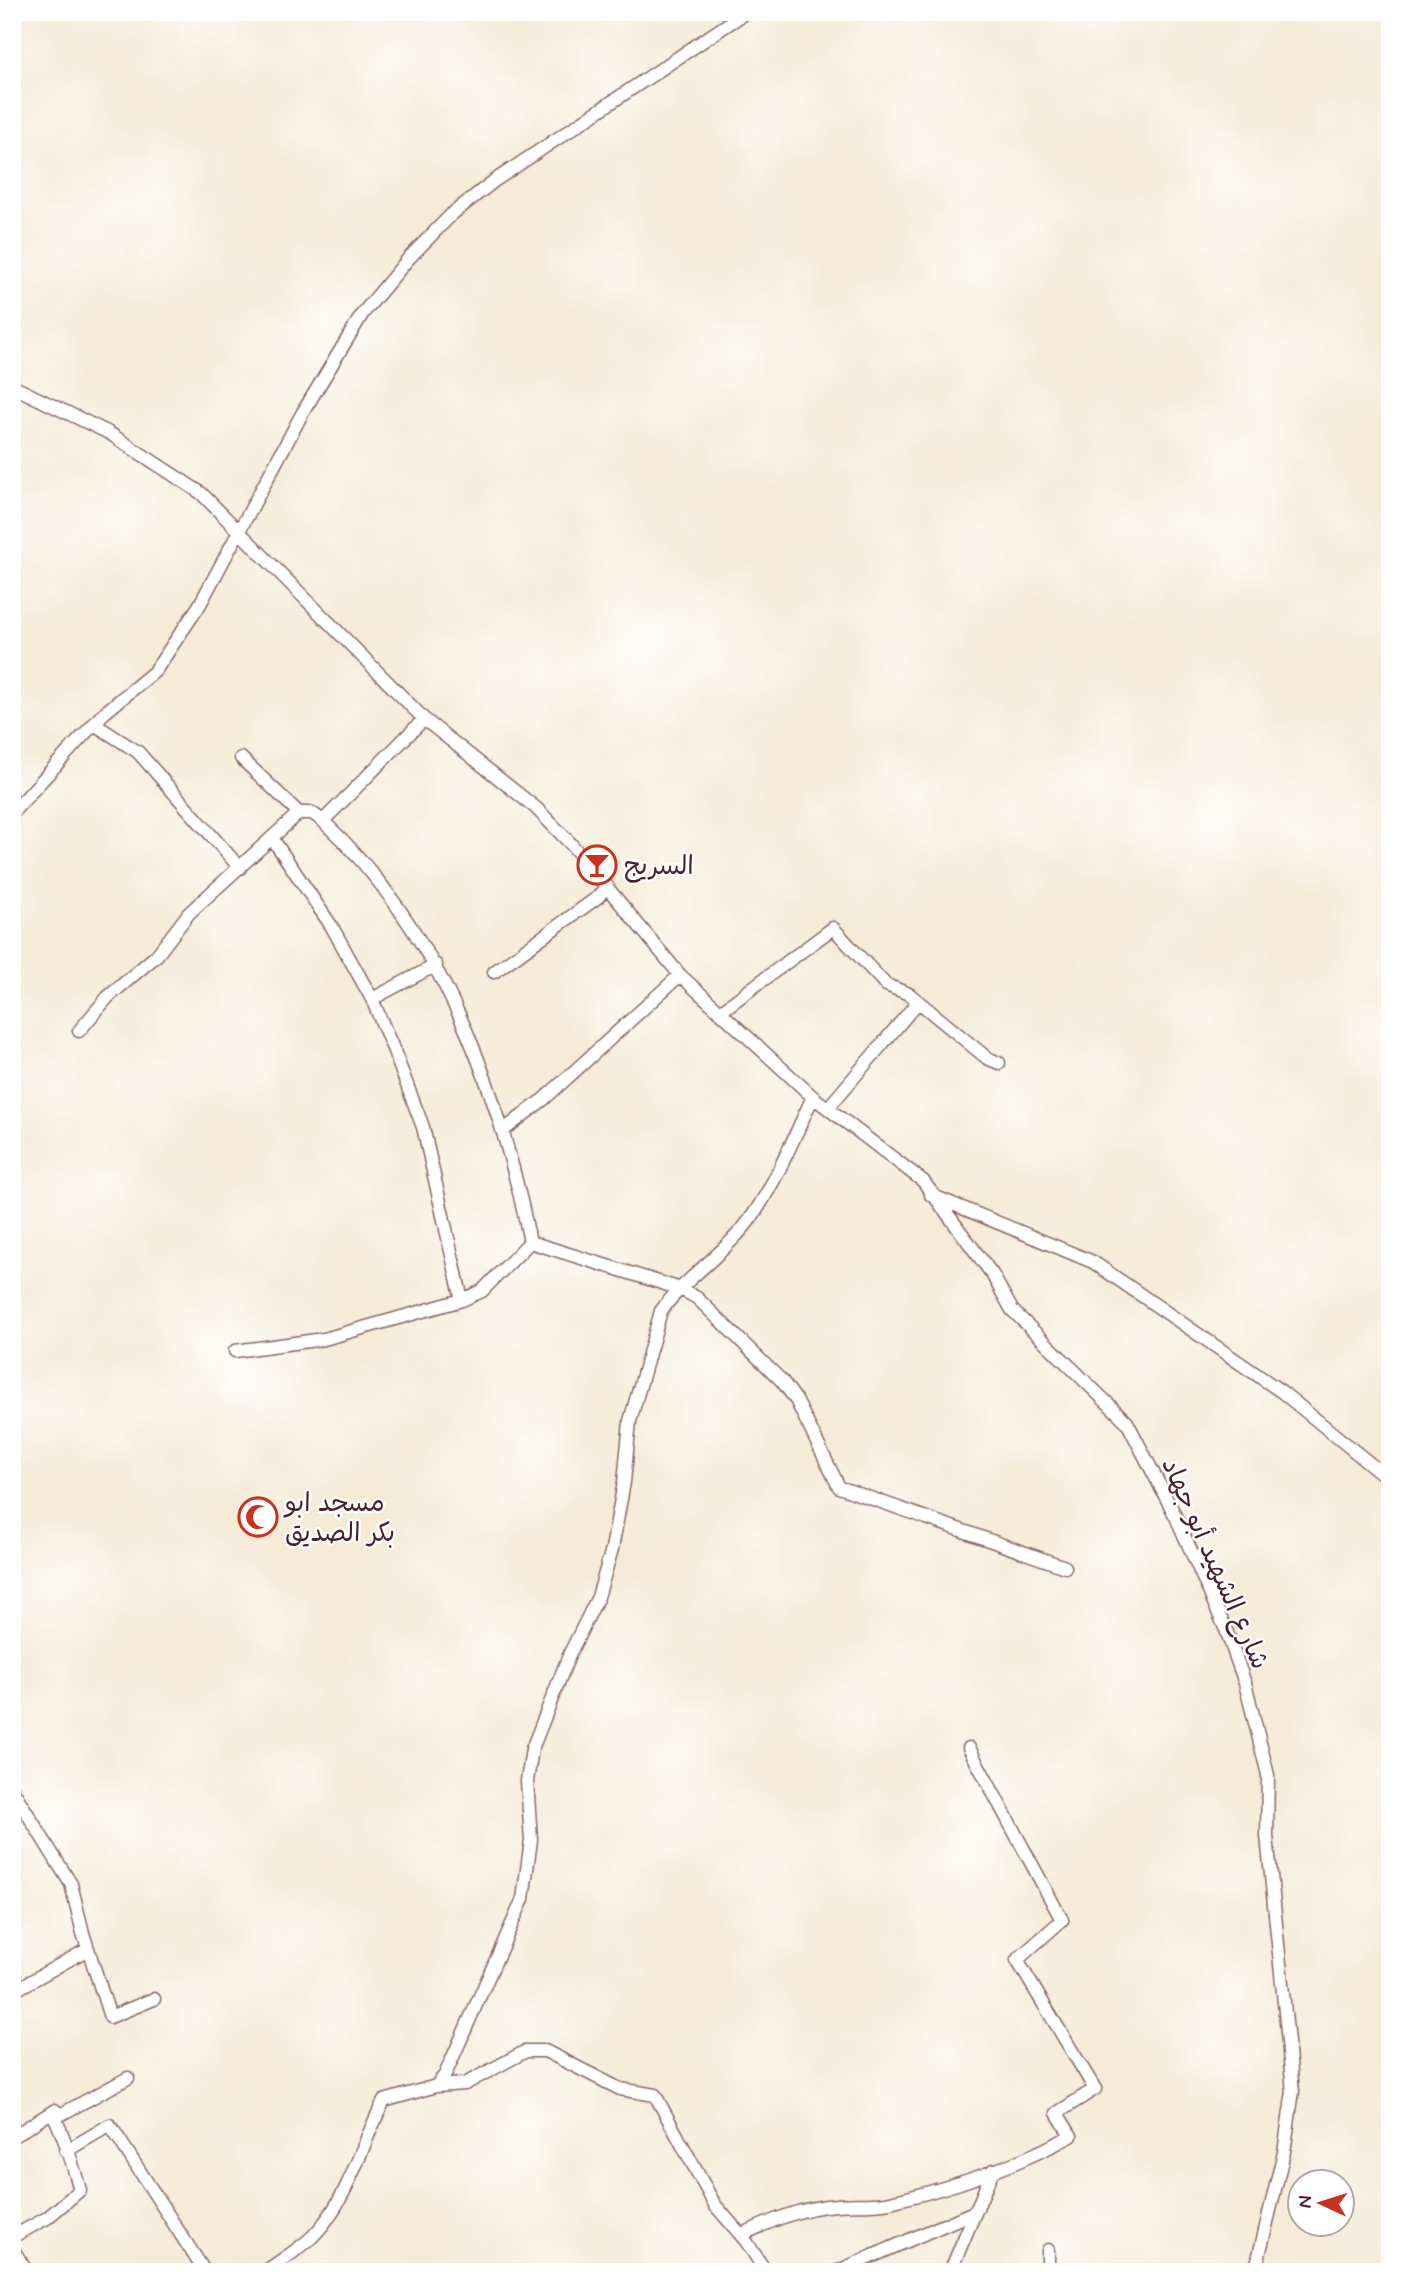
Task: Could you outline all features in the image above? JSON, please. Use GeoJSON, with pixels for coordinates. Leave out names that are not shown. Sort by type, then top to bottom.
{"type":"FeatureCollection","features":[{"type":"Feature","properties":{"kind":"street"},"geometry":{"type":"LineString","coordinates":[[12,813],[94,724],[155,671],[198,606],[303,412],[363,313],[452,214],[587,116],[746,12]]}},
{"type":"Feature","properties":{"kind":"street","name":"شارع الشهيد أبو جهاد"},"geometry":{"type":"LineString","coordinates":[[12,386],[109,433],[201,493],[424,719],[536,808],[607,886],[680,975],[813,1097],[923,1181],[992,1274],[1012,1310],[1127,1422],[1176,1517],[1226,1630],[1245,1683],[1268,1775],[1267,1836],[1293,2091],[1284,2151],[1255,2272]]}},
{"type":"Feature","properties":{"kind":"street"},"geometry":{"type":"LineString","coordinates":[[323,821],[424,719]]}},
{"type":"Feature","properties":{"kind":"street"},"geometry":{"type":"LineString","coordinates":[[94,724],[138,752],[240,868]]}},
{"type":"Feature","properties":{"kind":"street"},"geometry":{"type":"LineString","coordinates":[[241,758],[299,813]]}},
{"type":"Feature","properties":{"kind":"street"},"geometry":{"type":"LineString","coordinates":[[79,1031],[107,997],[157,955],[189,912],[299,813],[312,813],[323,821],[405,915],[436,965],[504,1130],[530,1242]]}},
{"type":"Feature","properties":{"kind":"street"},"geometry":{"type":"LineString","coordinates":[[272,838],[332,927],[372,999],[423,1127],[462,1300]]}},
{"type":"Feature","properties":{"kind":"street"},"geometry":{"type":"LineString","coordinates":[[494,972],[598,897],[607,886]]}},
{"type":"Feature","properties":{"kind":"street"},"geometry":{"type":"LineString","coordinates":[[720,1012],[833,928],[886,985],[909,994],[987,1058],[999,1063]]}},
{"type":"Feature","properties":{"kind":"street"},"geometry":{"type":"LineString","coordinates":[[372,999],[436,965]]}},
{"type":"Feature","properties":{"kind":"street"},"geometry":{"type":"LineString","coordinates":[[504,1130],[554,1091],[680,975]]}},
{"type":"Feature","properties":{"kind":"street"},"geometry":{"type":"LineString","coordinates":[[828,1108],[918,1002]]}},
{"type":"Feature","properties":{"kind":"street"},"geometry":{"type":"LineString","coordinates":[[436,2086],[445,2075],[523,1899],[531,1840],[527,1781],[532,1749],[570,1653],[598,1597],[612,1549],[624,1482],[631,1413],[661,1311],[681,1289],[717,1258],[750,1220],[813,1097]]}},
{"type":"Feature","properties":{"kind":"street"},"geometry":{"type":"LineString","coordinates":[[931,1195],[1093,1262],[1282,1392],[1390,1480]]}},
{"type":"Feature","properties":{"kind":"street"},"geometry":{"type":"LineString","coordinates":[[236,1351],[324,1339],[462,1300],[482,1291],[530,1242]]}},
{"type":"Feature","properties":{"kind":"street"},"geometry":{"type":"LineString","coordinates":[[530,1242],[681,1289],[697,1298],[782,1381],[796,1400],[839,1487],[1065,1567]]}},
{"type":"Feature","properties":{"kind":"street"},"geometry":{"type":"LineString","coordinates":[[741,2235],[782,2216],[834,2205],[888,2203],[1033,2157],[1070,2136],[1057,2113],[1096,2089],[1017,1960],[1062,1920],[969,1748]]}},
{"type":"Feature","properties":{"kind":"street"},"geometry":{"type":"LineString","coordinates":[[12,1789],[71,1884],[110,2017],[154,1999]]}},
{"type":"Feature","properties":{"kind":"street"},"geometry":{"type":"LineString","coordinates":[[12,1993],[88,1949]]}},
{"type":"Feature","properties":{"kind":"street"},"geometry":{"type":"LineString","coordinates":[[265,2272],[313,2235],[334,2207],[371,2134],[383,2101],[436,2086],[465,2084],[526,2051],[545,2051],[620,2089],[655,2095],[715,2205],[741,2235],[766,2272]]}},
{"type":"Feature","properties":{"kind":"street"},"geometry":{"type":"LineString","coordinates":[[12,2237],[47,2218],[80,2190],[66,2151],[65,2138],[55,2118],[128,2078]]}},
{"type":"Feature","properties":{"kind":"street"},"geometry":{"type":"LineString","coordinates":[[12,2137],[55,2109],[58,2116]]}},
{"type":"Feature","properties":{"kind":"street"},"geometry":{"type":"LineString","coordinates":[[66,2151],[110,2125],[205,2272]]}},
{"type":"Feature","properties":{"kind":"street"},"geometry":{"type":"LineString","coordinates":[[950,2272],[992,2170]]}},
{"type":"Feature","properties":{"kind":"street"},"geometry":{"type":"LineString","coordinates":[[836,2272],[974,2212]]}},
{"type":"Feature","properties":{"kind":"street"},"geometry":{"type":"LineString","coordinates":[[12,2248],[27,2272]]}},
{"type":"Feature","properties":{"kind":"street"},"geometry":{"type":"LineString","coordinates":[[1048,2249],[1048,2272]]}},
{"type":"Feature","properties":{"kind":"place","name":"السريج"},"geometry":{"type":"Point","coordinates":[597,865]}},
{"type":"Feature","properties":{"kind":"place","name":"مسجد ابو بكر الصديق"},"geometry":{"type":"Point","coordinates":[258,1517]}}]}
